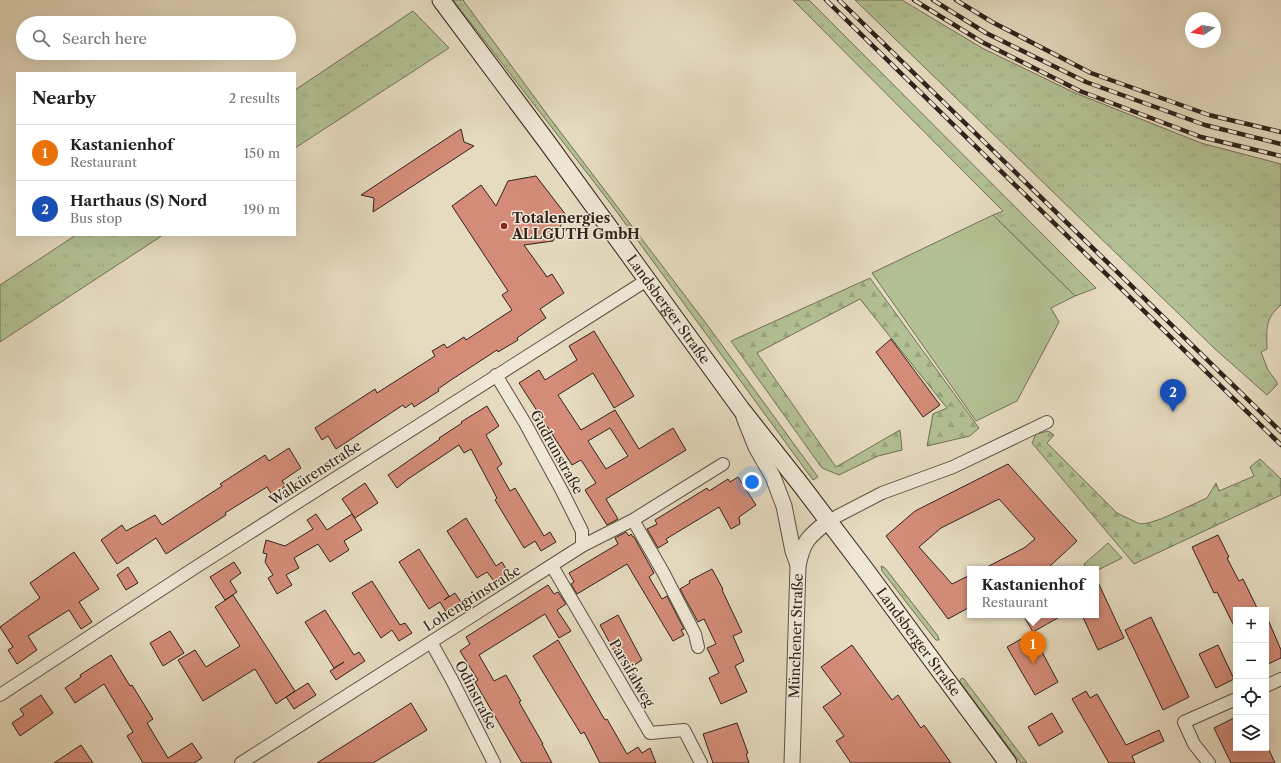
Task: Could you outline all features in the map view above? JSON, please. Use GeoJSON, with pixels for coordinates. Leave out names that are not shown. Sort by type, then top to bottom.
{"type":"FeatureCollection","features":[{"type":"Feature","properties":{"kind":"main road","name":"Landsberger Straße"},"geometry":{"type":"LineString","coordinates":[[441,0],[648,280],[741,409],[907,625],[1008,763]]}},
{"type":"Feature","properties":{"kind":"street","name":"Walkürenstraße"},"geometry":{"type":"LineString","coordinates":[[0,695],[157,592],[496,375],[648,280]]}},
{"type":"Feature","properties":{"kind":"street","name":"Gudrunstraße"},"geometry":{"type":"LineString","coordinates":[[496,375],[525,423],[562,491],[582,532],[582,546]]}},
{"type":"Feature","properties":{"kind":"street"},"geometry":{"type":"LineString","coordinates":[[741,409],[756,447],[773,477],[784,506],[793,551],[798,566]]}},
{"type":"Feature","properties":{"kind":"street"},"geometry":{"type":"LineString","coordinates":[[828,521],[882,493],[952,466],[1047,422]]}},
{"type":"Feature","properties":{"kind":"street","name":"Lohengrinstraße"},"geometry":{"type":"LineString","coordinates":[[241,763],[582,546],[633,520],[723,464]]}},
{"type":"Feature","properties":{"kind":"street"},"geometry":{"type":"LineString","coordinates":[[633,520],[663,572],[695,634],[698,647]]}},
{"type":"Feature","properties":{"kind":"street","name":"Münchener Straße"},"geometry":{"type":"LineString","coordinates":[[792,763],[798,566],[801,552],[808,539],[828,521]]}},
{"type":"Feature","properties":{"kind":"street","name":"Parsifalweg"},"geometry":{"type":"LineString","coordinates":[[552,566],[650,733],[684,730],[700,763]]}},
{"type":"Feature","properties":{"kind":"street","name":"Odinstraße"},"geometry":{"type":"LineString","coordinates":[[431,642],[494,763]]}},
{"type":"Feature","properties":{"kind":"street"},"geometry":{"type":"LineString","coordinates":[[1269,685],[1281,679]]}},
{"type":"Feature","properties":{"kind":"street"},"geometry":{"type":"LineString","coordinates":[[1209,763],[1194,744],[1184,722],[1233,700]]}},
{"type":"Feature","properties":{"kind":"green space"},"geometry":{"type":"Polygon","coordinates":[[[453,0],[463,0],[546,113],[708,326],[818,477],[813,480],[611,204],[453,0]]]}},
{"type":"Feature","properties":{"kind":"green space"},"geometry":{"type":"Polygon","coordinates":[[[793,0],[809,0],[1096,288],[1075,296],[993,215],[1003,211],[793,0]]]}},
{"type":"Feature","properties":{"kind":"green space"},"geometry":{"type":"Polygon","coordinates":[[[855,0],[902,0],[982,48],[1073,92],[1201,143],[1281,164],[1281,305],[1269,320],[1267,330],[1267,349],[1261,352],[1268,370],[1277,382],[1277,385],[1267,395],[1214,348],[855,0]]]}},
{"type":"Feature","properties":{"kind":"green space"},"geometry":{"type":"Polygon","coordinates":[[[413,11],[449,48],[296,147],[296,89],[413,11]]]}},
{"type":"Feature","properties":{"kind":"green space"},"geometry":{"type":"Polygon","coordinates":[[[993,215],[1075,296],[1051,308],[1059,322],[1017,401],[976,421],[872,273],[993,215]]]}},
{"type":"Feature","properties":{"kind":"green space"},"geometry":{"type":"Polygon","coordinates":[[[74,236],[161,236],[0,342],[0,285],[74,236]]]}},
{"type":"Feature","properties":{"kind":"green space"},"geometry":{"type":"Polygon","coordinates":[[[870,278],[979,428],[970,436],[927,446],[933,414],[947,408],[860,299],[757,353],[836,467],[900,430],[902,450],[878,456],[839,475],[822,468],[731,341],[870,278]]]}},
{"type":"Feature","properties":{"kind":"green space"},"geometry":{"type":"Polygon","coordinates":[[[1048,431],[1054,435],[1047,443],[1117,513],[1140,524],[1161,519],[1207,498],[1216,483],[1219,491],[1254,476],[1250,467],[1260,459],[1281,479],[1281,495],[1134,564],[1032,443],[1036,434],[1048,431]]]}},
{"type":"Feature","properties":{"kind":"green space"},"geometry":{"type":"Polygon","coordinates":[[[1108,543],[1122,558],[1099,570],[1099,566],[1085,566],[1084,564],[1108,543]]]}},
{"type":"Feature","properties":{"kind":"green space"},"geometry":{"type":"Polygon","coordinates":[[[881,566],[885,568],[938,636],[939,640],[934,638],[882,571],[881,566]]]}},
{"type":"Feature","properties":{"kind":"green space"},"geometry":{"type":"Polygon","coordinates":[[[962,678],[1027,763],[1021,763],[1016,757],[960,682],[962,678]]]}},
{"type":"Feature","properties":{"kind":"building"},"geometry":{"type":"Polygon","coordinates":[[[461,129],[464,142],[474,146],[373,212],[374,198],[361,195],[461,129]]]}},
{"type":"Feature","properties":{"kind":"building"},"geometry":{"type":"Polygon","coordinates":[[[536,176],[566,215],[553,241],[524,245],[547,277],[552,274],[564,293],[540,309],[546,318],[517,338],[518,340],[498,352],[497,350],[451,380],[438,389],[439,391],[414,407],[412,403],[405,408],[403,405],[336,449],[328,436],[322,440],[315,428],[375,389],[377,393],[435,356],[432,351],[444,344],[447,348],[464,337],[466,340],[512,310],[502,295],[508,291],[452,206],[481,185],[496,206],[508,181],[536,176]]]}},
{"type":"Feature","properties":{"kind":"building"},"geometry":{"type":"Polygon","coordinates":[[[594,331],[634,396],[614,408],[593,373],[558,395],[581,430],[615,410],[639,449],[673,428],[686,450],[606,499],[618,519],[607,525],[585,490],[596,483],[581,460],[572,465],[519,383],[539,370],[545,380],[577,360],[569,346],[594,331]],[[610,428],[588,441],[606,469],[628,456],[610,428]]]}},
{"type":"Feature","properties":{"kind":"building"},"geometry":{"type":"Polygon","coordinates":[[[891,339],[940,405],[923,417],[876,352],[891,339]]]}},
{"type":"Feature","properties":{"kind":"building"},"geometry":{"type":"Polygon","coordinates":[[[487,406],[499,426],[486,435],[502,464],[497,468],[510,491],[515,488],[544,536],[550,532],[556,542],[541,551],[535,541],[524,548],[495,500],[497,498],[471,449],[464,453],[459,445],[397,488],[388,475],[440,439],[439,438],[462,423],[461,422],[487,406]]]}},
{"type":"Feature","properties":{"kind":"building"},"geometry":{"type":"Polygon","coordinates":[[[289,448],[301,468],[282,481],[286,486],[272,495],[267,487],[225,513],[226,515],[166,554],[156,538],[117,564],[101,540],[122,525],[126,531],[155,515],[162,525],[222,486],[220,484],[265,455],[269,461],[289,448]]]}},
{"type":"Feature","properties":{"kind":"building"},"geometry":{"type":"Polygon","coordinates":[[[1008,464],[1077,541],[1050,566],[989,566],[1024,548],[1035,539],[999,499],[941,528],[919,547],[952,584],[967,576],[967,609],[948,619],[886,536],[915,511],[1008,464]]]}},
{"type":"Feature","properties":{"kind":"building"},"geometry":{"type":"Polygon","coordinates":[[[738,477],[756,505],[739,517],[740,524],[731,529],[719,507],[666,539],[668,542],[658,548],[647,529],[657,524],[655,520],[707,488],[709,491],[728,479],[730,482],[738,477]]]}},
{"type":"Feature","properties":{"kind":"building"},"geometry":{"type":"Polygon","coordinates":[[[365,483],[378,503],[355,518],[342,499],[365,483]]]}},
{"type":"Feature","properties":{"kind":"building"},"geometry":{"type":"Polygon","coordinates":[[[316,514],[327,530],[352,514],[362,530],[344,541],[349,550],[330,562],[318,544],[294,558],[299,568],[286,575],[292,585],[277,594],[268,578],[273,575],[265,562],[267,554],[263,553],[266,540],[285,546],[313,529],[307,520],[316,514]]]}},
{"type":"Feature","properties":{"kind":"building"},"geometry":{"type":"Polygon","coordinates":[[[466,518],[496,566],[502,562],[508,572],[494,581],[487,572],[477,578],[447,531],[466,518]]]}},
{"type":"Feature","properties":{"kind":"building"},"geometry":{"type":"Polygon","coordinates":[[[626,532],[629,536],[631,534],[634,537],[654,573],[649,577],[662,599],[667,596],[684,629],[681,630],[684,635],[673,641],[627,564],[577,594],[571,584],[574,582],[569,573],[618,544],[615,538],[626,532]]]}},
{"type":"Feature","properties":{"kind":"building"},"geometry":{"type":"Polygon","coordinates":[[[1218,535],[1229,557],[1227,558],[1239,581],[1243,579],[1257,607],[1233,607],[1233,624],[1217,592],[1214,593],[1192,547],[1218,535]]]}},
{"type":"Feature","properties":{"kind":"building"},"geometry":{"type":"Polygon","coordinates":[[[419,549],[449,596],[444,600],[455,593],[461,602],[446,612],[440,602],[429,609],[399,562],[419,549]]]}},
{"type":"Feature","properties":{"kind":"building"},"geometry":{"type":"Polygon","coordinates":[[[74,552],[99,589],[79,602],[92,622],[81,629],[69,610],[28,636],[37,650],[17,664],[8,650],[13,647],[0,627],[40,598],[30,583],[74,552]]]}},
{"type":"Feature","properties":{"kind":"building"},"geometry":{"type":"Polygon","coordinates":[[[234,562],[241,573],[230,581],[237,592],[225,600],[210,577],[234,562]]]}},
{"type":"Feature","properties":{"kind":"building"},"geometry":{"type":"Polygon","coordinates":[[[128,567],[138,583],[126,590],[117,575],[128,567]]]}},
{"type":"Feature","properties":{"kind":"building"},"geometry":{"type":"Polygon","coordinates":[[[712,569],[723,589],[722,590],[742,632],[733,636],[744,661],[735,666],[747,692],[721,704],[709,678],[719,673],[707,648],[716,644],[704,619],[698,622],[680,589],[690,583],[689,581],[712,569]]]}},
{"type":"Feature","properties":{"kind":"building"},"geometry":{"type":"Polygon","coordinates":[[[372,581],[400,625],[405,623],[412,633],[399,641],[392,630],[381,638],[352,593],[372,581]]]}},
{"type":"Feature","properties":{"kind":"building"},"geometry":{"type":"Polygon","coordinates":[[[1099,584],[1124,638],[1098,650],[1083,618],[1099,618],[1099,584]]]}},
{"type":"Feature","properties":{"kind":"building"},"geometry":{"type":"Polygon","coordinates":[[[548,585],[554,594],[558,592],[566,604],[557,610],[571,631],[559,638],[545,614],[479,655],[494,681],[506,675],[521,701],[519,702],[552,763],[522,763],[475,682],[478,680],[460,651],[470,644],[466,637],[548,585]]]}},
{"type":"Feature","properties":{"kind":"building"},"geometry":{"type":"Polygon","coordinates":[[[233,595],[295,691],[276,704],[255,669],[203,701],[178,660],[195,650],[206,667],[240,646],[215,607],[233,595]]]}},
{"type":"Feature","properties":{"kind":"building"},"geometry":{"type":"Polygon","coordinates":[[[325,610],[354,655],[359,652],[365,661],[336,680],[330,671],[344,662],[334,668],[305,622],[325,610]]]}},
{"type":"Feature","properties":{"kind":"building"},"geometry":{"type":"Polygon","coordinates":[[[618,615],[642,660],[625,671],[600,625],[618,615]]]}},
{"type":"Feature","properties":{"kind":"building"},"geometry":{"type":"Polygon","coordinates":[[[1151,617],[1189,697],[1163,710],[1125,630],[1151,617]]]}},
{"type":"Feature","properties":{"kind":"building"},"geometry":{"type":"Polygon","coordinates":[[[1025,618],[1058,618],[1033,632],[1025,618]]]}},
{"type":"Feature","properties":{"kind":"building"},"geometry":{"type":"Polygon","coordinates":[[[1269,622],[1281,650],[1281,658],[1269,664],[1269,622]]]}},
{"type":"Feature","properties":{"kind":"building"},"geometry":{"type":"Polygon","coordinates":[[[170,631],[184,653],[163,666],[150,643],[170,631]]]}},
{"type":"Feature","properties":{"kind":"building"},"geometry":{"type":"Polygon","coordinates":[[[1032,633],[1058,682],[1035,695],[1007,647],[1032,633]]]}},
{"type":"Feature","properties":{"kind":"building"},"geometry":{"type":"Polygon","coordinates":[[[558,640],[605,720],[607,719],[627,754],[638,747],[642,753],[650,748],[656,763],[600,763],[584,732],[581,734],[533,656],[558,640]]]}},
{"type":"Feature","properties":{"kind":"building"},"geometry":{"type":"Polygon","coordinates":[[[852,645],[892,700],[898,695],[921,728],[924,725],[951,763],[851,763],[836,741],[844,736],[823,707],[841,694],[821,667],[852,645]]]}},
{"type":"Feature","properties":{"kind":"building"},"geometry":{"type":"Polygon","coordinates":[[[1218,645],[1233,680],[1216,688],[1199,654],[1218,645]]]}},
{"type":"Feature","properties":{"kind":"building"},"geometry":{"type":"Polygon","coordinates":[[[111,655],[153,719],[147,723],[168,758],[192,743],[202,758],[194,763],[143,763],[127,736],[133,732],[104,684],[75,703],[65,688],[81,677],[80,675],[111,655]]]}},
{"type":"Feature","properties":{"kind":"building"},"geometry":{"type":"Polygon","coordinates":[[[308,683],[316,695],[294,709],[286,697],[308,683]]]}},
{"type":"Feature","properties":{"kind":"building"},"geometry":{"type":"Polygon","coordinates":[[[1086,691],[1090,698],[1097,694],[1126,745],[1159,730],[1164,741],[1132,756],[1135,763],[1109,763],[1072,699],[1086,691]]]}},
{"type":"Feature","properties":{"kind":"building"},"geometry":{"type":"Polygon","coordinates":[[[41,695],[53,713],[20,736],[12,723],[24,715],[20,709],[41,695]]]}},
{"type":"Feature","properties":{"kind":"building"},"geometry":{"type":"Polygon","coordinates":[[[411,703],[427,730],[373,763],[317,763],[411,703]]]}},
{"type":"Feature","properties":{"kind":"building"},"geometry":{"type":"Polygon","coordinates":[[[1052,713],[1063,732],[1039,746],[1028,727],[1052,713]]]}},
{"type":"Feature","properties":{"kind":"building"},"geometry":{"type":"Polygon","coordinates":[[[1233,718],[1233,751],[1269,750],[1275,763],[1231,763],[1214,728],[1233,718]]]}},
{"type":"Feature","properties":{"kind":"building"},"geometry":{"type":"Polygon","coordinates":[[[737,723],[748,753],[746,754],[749,763],[713,763],[703,734],[737,723]]]}},
{"type":"Feature","properties":{"kind":"building"},"geometry":{"type":"Polygon","coordinates":[[[81,745],[93,763],[54,763],[81,745]]]}},
{"type":"Feature","properties":{"kind":"railway"},"geometry":{"type":"LineString","coordinates":[[826,0],[1281,445]]}},
{"type":"Feature","properties":{"kind":"railway"},"geometry":{"type":"LineString","coordinates":[[839,0],[1281,432]]}},
{"type":"Feature","properties":{"kind":"railway"},"geometry":{"type":"LineString","coordinates":[[914,0],[982,42],[1080,91],[1201,137],[1281,156]]}},
{"type":"Feature","properties":{"kind":"railway"},"geometry":{"type":"LineString","coordinates":[[933,0],[986,33],[1086,82],[1205,125],[1281,144]]}},
{"type":"Feature","properties":{"kind":"railway"},"geometry":{"type":"LineString","coordinates":[[956,0],[992,22],[1091,73],[1209,115],[1281,132]]}},
{"type":"Feature","properties":{"kind":"place","name":"Totalenergies ALLGUTH GmbH"},"geometry":{"type":"Point","coordinates":[504,226]}},
{"type":"Feature","properties":{"kind":"place","name":"Harthaus (S) Nord"},"geometry":{"type":"Point","coordinates":[1173,412]}},
{"type":"Feature","properties":{"kind":"place","name":"Kastanienhof"},"geometry":{"type":"Point","coordinates":[1033,664]}}]}
